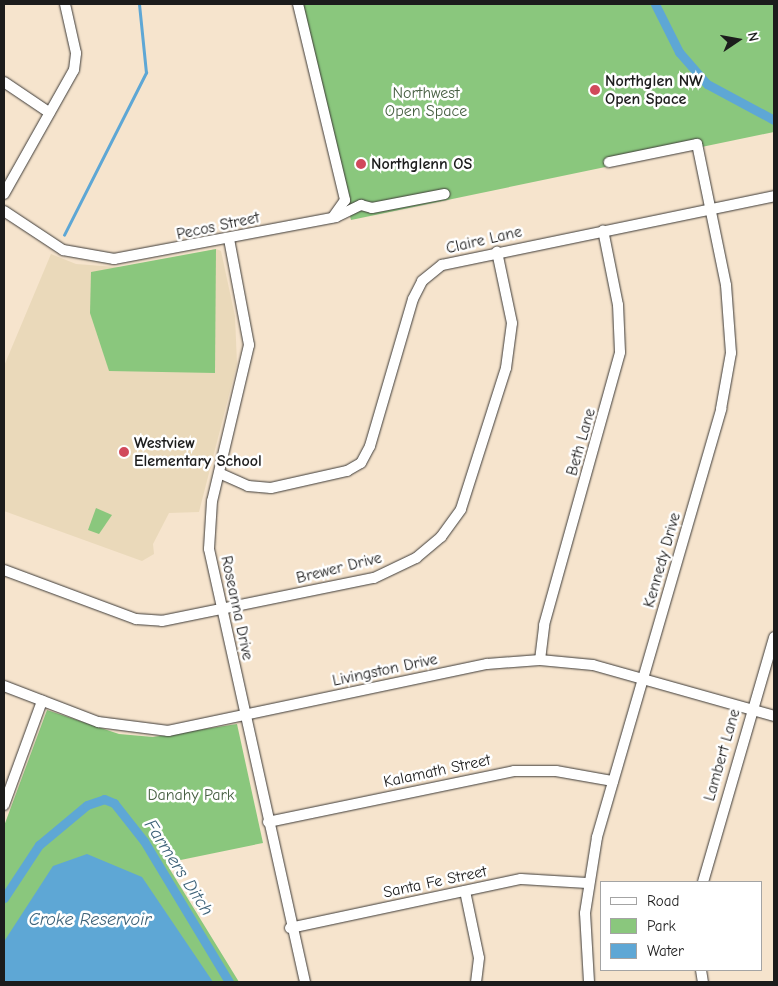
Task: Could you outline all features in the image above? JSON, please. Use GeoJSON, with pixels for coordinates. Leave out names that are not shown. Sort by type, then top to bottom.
{"type":"FeatureCollection","features":[{"type":"Feature","properties":{"kind":"street"},"geometry":{"type":"LineString","coordinates":[[4,194],[50,113],[76,62],[65,4]]}},
{"type":"Feature","properties":{"kind":"street"},"geometry":{"type":"LineString","coordinates":[[298,4],[345,200],[333,217]]}},
{"type":"Feature","properties":{"kind":"street"},"geometry":{"type":"LineString","coordinates":[[4,82],[50,113]]}},
{"type":"Feature","properties":{"kind":"street","name":"Kennedy Drive"},"geometry":{"type":"LineString","coordinates":[[589,982],[587,883],[613,780],[721,409],[730,365],[730,315],[697,144],[609,162]]}},
{"type":"Feature","properties":{"kind":"street","name":"Pecos Street"},"geometry":{"type":"LineString","coordinates":[[4,211],[63,250],[103,259],[130,259],[333,217],[361,205],[372,208],[446,194]]}},
{"type":"Feature","properties":{"kind":"street","name":"Claire Lane"},"geometry":{"type":"LineString","coordinates":[[219,474],[248,486],[271,488],[347,471],[361,462],[419,285],[442,265],[710,207],[774,196]]}},
{"type":"Feature","properties":{"kind":"street","name":"Beth Lane"},"geometry":{"type":"LineString","coordinates":[[540,660],[544,625],[620,352],[618,305],[603,230]]}},
{"type":"Feature","properties":{"kind":"street","name":"Roseanna Drive"},"geometry":{"type":"LineString","coordinates":[[229,239],[249,345],[219,474],[208,531],[222,610],[290,928],[305,982]]}},
{"type":"Feature","properties":{"kind":"street","name":"Brewer Drive"},"geometry":{"type":"LineString","coordinates":[[4,570],[146,621],[222,610],[383,575],[424,553],[453,521],[474,476],[512,343],[497,252]]}},
{"type":"Feature","properties":{"kind":"street","name":"Lambert Lane"},"geometry":{"type":"LineString","coordinates":[[703,881],[751,708],[774,637]]}},
{"type":"Feature","properties":{"kind":"street","name":"Livingston Drive"},"geometry":{"type":"LineString","coordinates":[[4,686],[98,722],[143,730],[181,730],[486,664],[540,660],[593,664],[774,716]]}},
{"type":"Feature","properties":{"kind":"street"},"geometry":{"type":"LineString","coordinates":[[5,800],[42,701]]}},
{"type":"Feature","properties":{"kind":"street","name":"Kalamath Street"},"geometry":{"type":"LineString","coordinates":[[268,822],[514,770],[556,771],[613,780]]}},
{"type":"Feature","properties":{"kind":"street","name":"Santa Fe Street"},"geometry":{"type":"LineString","coordinates":[[290,928],[536,878],[587,883]]}},
{"type":"Feature","properties":{"kind":"street"},"geometry":{"type":"LineString","coordinates":[[466,891],[479,958],[476,982]]}},
{"type":"Feature","properties":{"kind":"shaded area"},"geometry":{"type":"Polygon","coordinates":[[[216,249],[221,251],[235,316],[237,364],[199,512],[169,513],[153,544],[154,554],[142,561],[4,511],[4,366],[51,254],[76,264],[129,268],[216,249]]]}},
{"type":"Feature","properties":{"kind":"green space","name":"Northwest Open Space"},"geometry":{"type":"Polygon","coordinates":[[[298,4],[774,4],[774,132],[351,220],[298,4]]]}},
{"type":"Feature","properties":{"kind":"green space"},"geometry":{"type":"Polygon","coordinates":[[[216,249],[215,373],[109,371],[90,313],[91,272],[216,249]]]}},
{"type":"Feature","properties":{"kind":"green space"},"geometry":{"type":"Polygon","coordinates":[[[96,508],[112,515],[99,534],[88,530],[96,508]]]}},
{"type":"Feature","properties":{"kind":"green space","name":"Danahy Park"},"geometry":{"type":"Polygon","coordinates":[[[47,710],[119,734],[153,737],[237,724],[263,843],[166,863],[239,982],[4,982],[4,826],[47,710]]]}},
{"type":"Feature","properties":{"kind":"water","name":"Croke Reservoir"},"geometry":{"type":"Polygon","coordinates":[[[87,854],[142,877],[213,982],[4,982],[5,940],[53,866],[87,854]]]}},
{"type":"Feature","properties":{"kind":"waterway"},"geometry":{"type":"LineString","coordinates":[[64,235],[146,73],[139,4]]}},
{"type":"Feature","properties":{"kind":"waterway"},"geometry":{"type":"LineString","coordinates":[[655,4],[679,52],[707,84],[774,120]]}},
{"type":"Feature","properties":{"kind":"waterway","name":"Farmers Ditch"},"geometry":{"type":"LineString","coordinates":[[4,898],[39,845],[87,805],[104,799],[114,803],[144,841],[229,982]]}},
{"type":"Feature","properties":{"kind":"place","name":"Northglen NW Open Space"},"geometry":{"type":"Point","coordinates":[595,90]}},
{"type":"Feature","properties":{"kind":"place","name":"Northglenn OS"},"geometry":{"type":"Point","coordinates":[361,164]}},
{"type":"Feature","properties":{"kind":"place","name":"Westview Elementary School"},"geometry":{"type":"Point","coordinates":[124,452]}}]}
